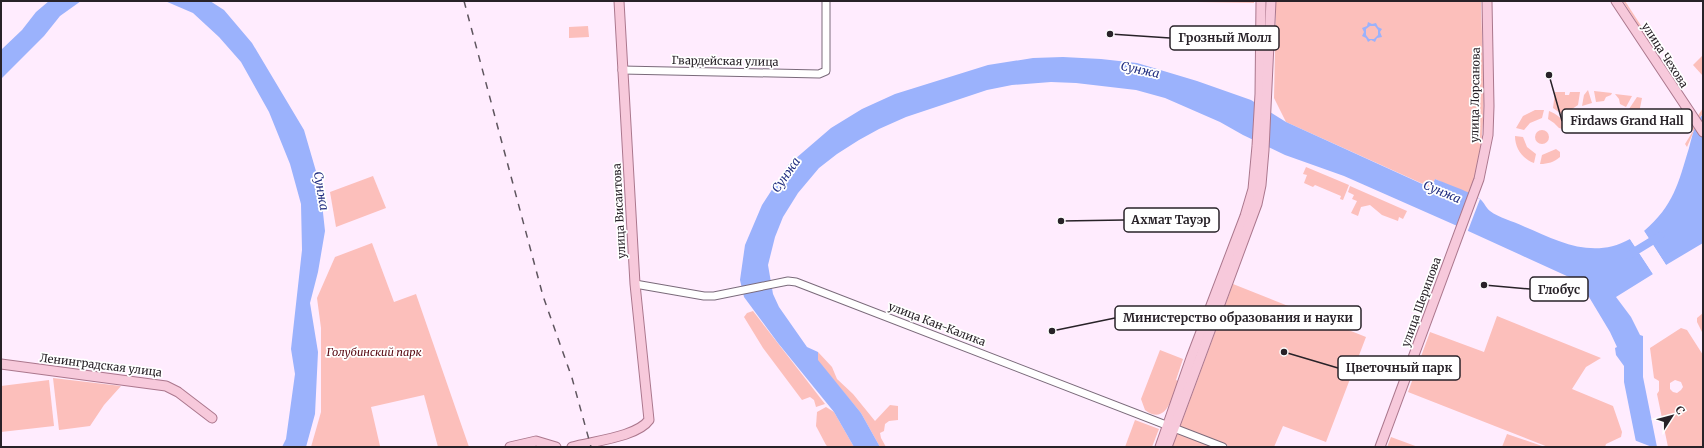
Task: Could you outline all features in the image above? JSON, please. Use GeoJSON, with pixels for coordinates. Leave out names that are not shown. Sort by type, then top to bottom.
{"type":"FeatureCollection","features":[{"type":"Feature","properties":{"kind":"main road","name":"улица Висаитова"},"geometry":{"type":"LineString","coordinates":[[572,447],[631,432],[641,427],[649,420],[649,406],[635,284],[619,1]]}},
{"type":"Feature","properties":{"kind":"main road"},"geometry":{"type":"LineString","coordinates":[[1261,1],[1263,95]]}},
{"type":"Feature","properties":{"kind":"main road"},"geometry":{"type":"LineString","coordinates":[[1160,447],[1171,427],[1252,218],[1261,185],[1263,95],[1270,1]]}},
{"type":"Feature","properties":{"kind":"main road","name":"улица Лорсанова"},"geometry":{"type":"LineString","coordinates":[[1460,233],[1479,179],[1488,135],[1489,106],[1487,1]]}},
{"type":"Feature","properties":{"kind":"main road","name":"улица Чехова"},"geometry":{"type":"LineString","coordinates":[[1616,1],[1703,132]]}},
{"type":"Feature","properties":{"kind":"main road","name":"улица Шерипова"},"geometry":{"type":"LineString","coordinates":[[1380,447],[1460,233]]}},
{"type":"Feature","properties":{"kind":"main road","name":"Ленинградская улица"},"geometry":{"type":"LineString","coordinates":[[1,364],[166,386],[178,392],[212,418]]}},
{"type":"Feature","properties":{"kind":"main road"},"geometry":{"type":"LineString","coordinates":[[1167,447],[1171,427]]}},
{"type":"Feature","properties":{"kind":"main road"},"geometry":{"type":"LineString","coordinates":[[510,447],[536,441],[543,445],[556,447]]}},
{"type":"Feature","properties":{"kind":"street","name":"Гвардейская улица"},"geometry":{"type":"LineString","coordinates":[[622,70],[819,74],[826,71],[826,1]]}},
{"type":"Feature","properties":{"kind":"street","name":"улица Кан-Калика"},"geometry":{"type":"LineString","coordinates":[[635,284],[704,296],[722,295],[788,281],[812,287],[1223,447]]}},
{"type":"Feature","properties":{"kind":"green space"},"geometry":{"type":"Polygon","coordinates":[[[1254,1],[1254,3],[1196,2],[1254,1]]]}},
{"type":"Feature","properties":{"kind":"green space"},"geometry":{"type":"Polygon","coordinates":[[[1276,1],[1481,1],[1484,99],[1483,123],[1477,171],[1470,195],[1435,179],[1432,188],[1286,122],[1274,98],[1276,1]]]}},
{"type":"Feature","properties":{"kind":"green space"},"geometry":{"type":"Polygon","coordinates":[[[1623,1],[1625,1],[1651,41],[1648,40],[1623,1]]]}},
{"type":"Feature","properties":{"kind":"green space"},"geometry":{"type":"Polygon","coordinates":[[[588,26],[589,37],[569,38],[569,27],[588,26]]]}},
{"type":"Feature","properties":{"kind":"green space"},"geometry":{"type":"Polygon","coordinates":[[[1703,55],[1703,76],[1693,65],[1703,55]]]}},
{"type":"Feature","properties":{"kind":"green space"},"geometry":{"type":"Polygon","coordinates":[[[1588,90],[1592,103],[1582,106],[1584,95],[1588,90]]]}},
{"type":"Feature","properties":{"kind":"green space"},"geometry":{"type":"Polygon","coordinates":[[[1594,91],[1612,93],[1606,97],[1604,101],[1596,102],[1594,91]]]}},
{"type":"Feature","properties":{"kind":"green space"},"geometry":{"type":"Polygon","coordinates":[[[1555,92],[1565,92],[1565,95],[1569,95],[1570,92],[1580,92],[1578,105],[1563,115],[1553,108],[1555,92]]]}},
{"type":"Feature","properties":{"kind":"green space"},"geometry":{"type":"Polygon","coordinates":[[[1615,94],[1632,96],[1626,107],[1620,104],[1619,99],[1615,94]]]}},
{"type":"Feature","properties":{"kind":"green space"},"geometry":{"type":"Polygon","coordinates":[[[1637,97],[1642,98],[1638,118],[1629,109],[1637,97]]]}},
{"type":"Feature","properties":{"kind":"green space"},"geometry":{"type":"Polygon","coordinates":[[[1703,108],[1703,114],[1700,117],[1687,147],[1685,144],[1693,131],[1693,123],[1703,108]]]}},
{"type":"Feature","properties":{"kind":"green space"},"geometry":{"type":"Polygon","coordinates":[[[1535,110],[1544,110],[1542,118],[1530,123],[1524,130],[1516,128],[1523,116],[1535,110]]]}},
{"type":"Feature","properties":{"kind":"green space"},"geometry":{"type":"Polygon","coordinates":[[[1549,111],[1561,118],[1566,125],[1563,129],[1559,128],[1548,119],[1549,111]]]}},
{"type":"Feature","properties":{"kind":"green space"},"geometry":{"type":"Polygon","coordinates":[[[1542,130],[1547,132],[1549,137],[1547,142],[1542,144],[1537,142],[1535,137],[1537,132],[1542,130]]]}},
{"type":"Feature","properties":{"kind":"green space"},"geometry":{"type":"Polygon","coordinates":[[[1515,136],[1523,137],[1527,147],[1536,154],[1534,163],[1526,159],[1520,153],[1516,145],[1515,136]]]}},
{"type":"Feature","properties":{"kind":"green space"},"geometry":{"type":"Polygon","coordinates":[[[1556,149],[1560,152],[1560,157],[1546,164],[1540,164],[1542,155],[1556,149]]]}},
{"type":"Feature","properties":{"kind":"green space"},"geometry":{"type":"Polygon","coordinates":[[[1306,167],[1349,185],[1343,200],[1340,199],[1341,196],[1315,185],[1313,187],[1304,183],[1307,175],[1303,174],[1306,167]]]}},
{"type":"Feature","properties":{"kind":"green space"},"geometry":{"type":"Polygon","coordinates":[[[373,176],[386,208],[336,227],[330,192],[373,176]]]}},
{"type":"Feature","properties":{"kind":"green space"},"geometry":{"type":"Polygon","coordinates":[[[1350,186],[1407,211],[1403,219],[1399,217],[1398,221],[1382,215],[1370,205],[1361,207],[1358,216],[1351,213],[1357,201],[1352,199],[1354,195],[1348,192],[1350,186]]]}},
{"type":"Feature","properties":{"kind":"green space","name":"Голубинский парк"},"geometry":{"type":"Polygon","coordinates":[[[372,243],[394,302],[416,294],[469,447],[438,447],[424,395],[371,407],[379,447],[311,447],[321,412],[321,328],[317,298],[335,257],[372,243]]]}},
{"type":"Feature","properties":{"kind":"green space"},"geometry":{"type":"Polygon","coordinates":[[[1583,281],[1607,287],[1584,299],[1567,282],[1583,281]]]}},
{"type":"Feature","properties":{"kind":"green space"},"geometry":{"type":"Polygon","coordinates":[[[1233,284],[1366,337],[1326,442],[1283,426],[1274,447],[1231,447],[1180,427],[1233,284]]]}},
{"type":"Feature","properties":{"kind":"green space"},"geometry":{"type":"Polygon","coordinates":[[[753,311],[825,404],[816,407],[814,400],[810,397],[802,400],[763,348],[744,317],[747,313],[753,311]]]}},
{"type":"Feature","properties":{"kind":"green space"},"geometry":{"type":"Polygon","coordinates":[[[1703,313],[1703,334],[1697,322],[1697,318],[1703,313]]]}},
{"type":"Feature","properties":{"kind":"green space"},"geometry":{"type":"Polygon","coordinates":[[[1497,316],[1601,358],[1586,367],[1572,389],[1613,406],[1622,432],[1621,437],[1606,444],[1605,447],[1548,447],[1408,392],[1430,332],[1484,352],[1497,316]]]}},
{"type":"Feature","properties":{"kind":"green space"},"geometry":{"type":"Polygon","coordinates":[[[1681,328],[1687,330],[1703,355],[1703,447],[1668,447],[1657,394],[1659,391],[1659,381],[1654,378],[1650,348],[1681,328]],[[1675,380],[1670,383],[1670,389],[1677,393],[1683,387],[1681,382],[1675,380]]]}},
{"type":"Feature","properties":{"kind":"green space"},"geometry":{"type":"Polygon","coordinates":[[[1160,350],[1183,359],[1176,380],[1178,381],[1170,402],[1167,408],[1158,415],[1152,414],[1145,410],[1141,399],[1160,350]]]}},
{"type":"Feature","properties":{"kind":"green space"},"geometry":{"type":"Polygon","coordinates":[[[818,352],[832,367],[837,379],[853,394],[875,421],[890,405],[898,406],[898,420],[889,421],[885,424],[884,431],[880,433],[886,447],[880,447],[861,413],[817,360],[818,352]]]}},
{"type":"Feature","properties":{"kind":"green space"},"geometry":{"type":"Polygon","coordinates":[[[53,378],[121,386],[104,405],[90,426],[59,430],[53,378]]]}},
{"type":"Feature","properties":{"kind":"green space"},"geometry":{"type":"Polygon","coordinates":[[[49,380],[54,426],[1,432],[1,386],[49,380]]]}},
{"type":"Feature","properties":{"kind":"green space"},"geometry":{"type":"Polygon","coordinates":[[[826,407],[834,412],[854,447],[828,447],[826,445],[816,426],[817,412],[826,407]]]}},
{"type":"Feature","properties":{"kind":"green space"},"geometry":{"type":"Polygon","coordinates":[[[1135,420],[1159,429],[1152,447],[1125,447],[1135,420]]]}},
{"type":"Feature","properties":{"kind":"green space"},"geometry":{"type":"Polygon","coordinates":[[[1176,432],[1214,447],[1170,447],[1176,432]]]}},
{"type":"Feature","properties":{"kind":"green space"},"geometry":{"type":"Polygon","coordinates":[[[1507,434],[1545,447],[1502,447],[1507,434]]]}},
{"type":"Feature","properties":{"kind":"green space"},"geometry":{"type":"Polygon","coordinates":[[[1391,437],[1418,447],[1387,447],[1391,437]]]}},
{"type":"Feature","properties":{"kind":"water"},"geometry":{"type":"Polygon","coordinates":[[[49,1],[81,1],[60,16],[44,36],[1,79],[1,50],[22,30],[36,12],[49,1]]]}},
{"type":"Feature","properties":{"kind":"water"},"geometry":{"type":"Polygon","coordinates":[[[165,1],[210,1],[224,10],[252,43],[304,130],[320,185],[325,231],[318,272],[310,303],[318,352],[315,414],[306,447],[282,447],[286,439],[295,374],[291,349],[302,250],[301,204],[290,164],[269,112],[241,62],[219,37],[193,13],[165,1]]]}},
{"type":"Feature","properties":{"kind":"water"},"geometry":{"type":"Polygon","coordinates":[[[1368,22],[1372,24],[1376,23],[1378,27],[1382,29],[1380,32],[1382,37],[1377,38],[1375,42],[1371,40],[1368,42],[1366,38],[1362,36],[1364,32],[1362,28],[1367,26],[1368,22]],[[1370,26],[1366,29],[1366,35],[1369,39],[1374,39],[1378,35],[1378,30],[1375,26],[1370,26]]]}},
{"type":"Feature","properties":{"kind":"water","name":"Сунжа"},"geometry":{"type":"Polygon","coordinates":[[[1063,57],[1137,63],[1197,81],[1251,100],[1286,122],[1431,188],[1435,179],[1476,196],[1489,210],[1498,216],[1563,242],[1589,248],[1602,248],[1616,245],[1630,239],[1653,274],[1616,297],[1631,317],[1640,335],[1643,336],[1643,377],[1657,447],[1637,447],[1624,382],[1624,366],[1616,355],[1615,348],[1617,347],[1610,332],[1580,282],[1344,176],[1285,155],[1220,122],[1165,98],[1136,90],[1076,83],[1051,82],[1012,85],[987,90],[906,117],[879,129],[837,154],[819,168],[798,193],[783,217],[775,237],[768,265],[773,294],[779,307],[807,347],[818,352],[818,360],[861,413],[880,447],[854,447],[834,412],[778,343],[744,297],[740,280],[745,245],[762,205],[788,165],[831,128],[862,109],[895,94],[988,65],[1033,58],[1063,57]]]}},
{"type":"Feature","properties":{"kind":"water"},"geometry":{"type":"Polygon","coordinates":[[[1703,114],[1703,243],[1666,265],[1644,231],[1669,203],[1682,172],[1694,130],[1703,114]]]}},
{"type":"Feature","properties":{"kind":"pier"},"geometry":{"type":"Polygon","coordinates":[[[1470,195],[1480,199],[1467,233],[1458,228],[1470,195]]]}},
{"type":"Feature","properties":{"kind":"pier"},"geometry":{"type":"Polygon","coordinates":[[[1644,231],[1666,265],[1665,266],[1642,232],[1644,231]]]}},
{"type":"Feature","properties":{"kind":"pier"},"geometry":{"type":"Polygon","coordinates":[[[1632,238],[1655,273],[1653,274],[1630,239],[1632,238]]]}},
{"type":"Feature","properties":{"kind":"pier"},"geometry":{"type":"Polygon","coordinates":[[[1634,440],[1652,447],[1635,447],[1634,440]]]}},
{"type":"Feature","properties":{"kind":"waterway"},"geometry":{"type":"LineString","coordinates":[[1629,255],[1660,236]]}},
{"type":"Feature","properties":{"kind":"railway"},"geometry":{"type":"LineString","coordinates":[[464,1],[543,296],[572,378],[591,447]]}},
{"type":"Feature","properties":{"kind":"place","name":"Грозный Молл"},"geometry":{"type":"Point","coordinates":[1110,34]}},
{"type":"Feature","properties":{"kind":"place","name":"Firdaws Grand Hall"},"geometry":{"type":"Point","coordinates":[1549,75]}},
{"type":"Feature","properties":{"kind":"place","name":"Ахмат Тауэр"},"geometry":{"type":"Point","coordinates":[1061,221]}},
{"type":"Feature","properties":{"kind":"place","name":"Глобус"},"geometry":{"type":"Point","coordinates":[1484,285]}},
{"type":"Feature","properties":{"kind":"place","name":"Министерство образования и науки"},"geometry":{"type":"Point","coordinates":[1052,331]}},
{"type":"Feature","properties":{"kind":"place","name":"Цветочный парк"},"geometry":{"type":"Point","coordinates":[1284,352]}}]}
